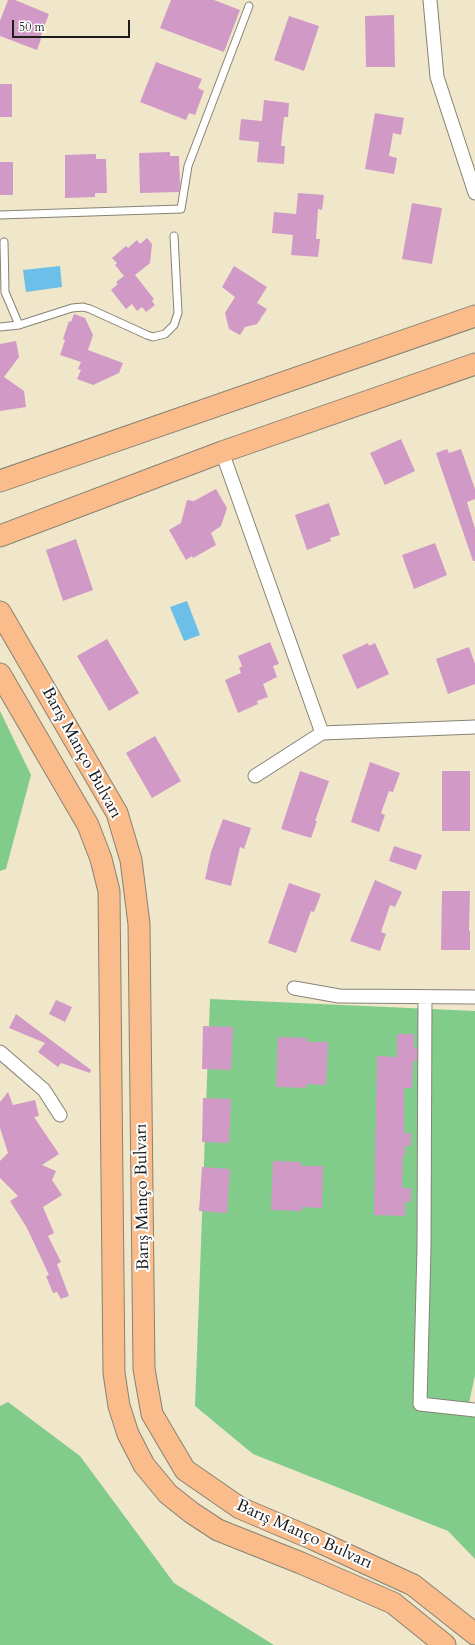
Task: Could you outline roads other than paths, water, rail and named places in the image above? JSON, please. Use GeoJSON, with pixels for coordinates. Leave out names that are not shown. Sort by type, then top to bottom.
{"type":"FeatureCollection","features":[{"type":"Feature","properties":{"kind":"main road"},"geometry":{"type":"LineString","coordinates":[[0,481],[475,316]]}},
{"type":"Feature","properties":{"kind":"main road"},"geometry":{"type":"LineString","coordinates":[[0,536],[222,452],[475,364]]}},
{"type":"Feature","properties":{"kind":"main road","name":"Barış Manço Bulvarı"},"geometry":{"type":"LineString","coordinates":[[0,612],[117,813],[131,860],[139,931],[144,1369],[152,1414],[185,1470],[240,1508],[313,1539],[413,1585],[475,1634]]}},
{"type":"Feature","properties":{"kind":"main road","name":"Barış Manço Bulvarı"},"geometry":{"type":"LineString","coordinates":[[0,674],[88,825],[101,859],[109,891],[114,1373],[119,1406],[128,1434],[144,1465],[168,1494],[218,1530],[301,1563],[393,1604],[445,1645]]}},
{"type":"Feature","properties":{"kind":"street"},"geometry":{"type":"LineString","coordinates":[[430,0],[437,77],[475,192]]}},
{"type":"Feature","properties":{"kind":"street"},"geometry":{"type":"LineString","coordinates":[[222,452],[322,733]]}},
{"type":"Feature","properties":{"kind":"street"},"geometry":{"type":"LineString","coordinates":[[255,776],[322,733],[475,727]]}},
{"type":"Feature","properties":{"kind":"street"},"geometry":{"type":"LineString","coordinates":[[294,988],[339,996],[475,997]]}},
{"type":"Feature","properties":{"kind":"street"},"geometry":{"type":"LineString","coordinates":[[425,997],[424,1240],[420,1404],[475,1410]]}},
{"type":"Feature","properties":{"kind":"street"},"geometry":{"type":"LineString","coordinates":[[0,1052],[44,1090],[60,1115]]}},
{"type":"Feature","properties":{"kind":"lane"},"geometry":{"type":"LineString","coordinates":[[0,215],[181,209],[188,166],[249,6]]}},
{"type":"Feature","properties":{"kind":"lane"},"geometry":{"type":"LineString","coordinates":[[0,328],[18,325],[72,308],[83,307],[147,335],[153,336],[165,334],[174,325],[178,312],[174,236]]}},
{"type":"Feature","properties":{"kind":"lane"},"geometry":{"type":"LineString","coordinates":[[4,242],[5,292],[18,325]]}},
{"type":"Feature","properties":{"kind":"water"},"geometry":{"type":"Polygon","coordinates":[[[60,266],[62,287],[26,292],[23,270],[60,266]]]}},
{"type":"Feature","properties":{"kind":"water"},"geometry":{"type":"Polygon","coordinates":[[[187,601],[200,635],[184,641],[170,607],[187,601]]]}}]}
